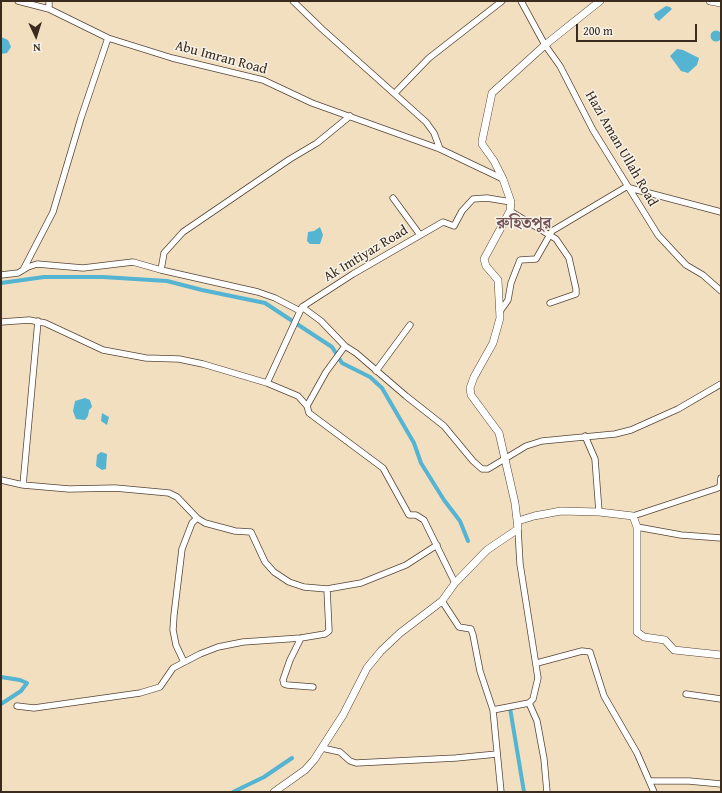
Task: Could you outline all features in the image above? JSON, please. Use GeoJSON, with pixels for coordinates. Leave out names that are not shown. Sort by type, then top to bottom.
{"type":"FeatureCollection","features":[{"type":"Feature","properties":{"kind":"main road"},"geometry":{"type":"LineString","coordinates":[[274,792],[305,770],[322,748],[367,668],[400,633],[427,614],[442,601],[455,583],[487,550],[518,530],[518,522],[506,459],[499,433],[474,401],[470,388],[474,377],[493,343],[499,326],[501,310],[498,280],[486,266],[484,259],[510,211],[511,202],[503,179],[494,161],[482,144],[490,96],[495,89],[545,45],[600,1]]}},
{"type":"Feature","properties":{"kind":"main road"},"geometry":{"type":"LineString","coordinates":[[710,1],[721,3]]}},
{"type":"Feature","properties":{"kind":"main road"},"geometry":{"type":"LineString","coordinates":[[518,522],[547,513],[599,512],[633,516],[637,527],[637,632],[644,637],[665,640],[674,650],[721,655]]}},
{"type":"Feature","properties":{"kind":"street","name":"Abu Imran Road"},"geometry":{"type":"LineString","coordinates":[[18,1],[49,9],[108,38],[172,58],[264,80],[312,103],[440,149],[503,179]]}},
{"type":"Feature","properties":{"kind":"street"},"geometry":{"type":"LineString","coordinates":[[49,1],[49,9]]}},
{"type":"Feature","properties":{"kind":"street"},"geometry":{"type":"LineString","coordinates":[[293,1],[426,122],[434,133],[440,149]]}},
{"type":"Feature","properties":{"kind":"street"},"geometry":{"type":"LineString","coordinates":[[395,93],[435,53],[502,1]]}},
{"type":"Feature","properties":{"kind":"street","name":"Hazi Aman Ullah Road"},"geometry":{"type":"LineString","coordinates":[[521,1],[545,45],[560,66],[592,130],[611,157],[626,187],[658,235],[686,265],[703,275],[721,291]]}},
{"type":"Feature","properties":{"kind":"street"},"geometry":{"type":"LineString","coordinates":[[23,270],[53,212],[81,118],[108,38]]}},
{"type":"Feature","properties":{"kind":"street"},"geometry":{"type":"LineString","coordinates":[[161,270],[164,254],[183,232],[290,159],[317,143],[350,116]]}},
{"type":"Feature","properties":{"kind":"street"},"geometry":{"type":"LineString","coordinates":[[501,310],[508,300],[511,283],[520,260],[536,259],[552,231],[626,187],[721,212]]}},
{"type":"Feature","properties":{"kind":"street"},"geometry":{"type":"LineString","coordinates":[[393,198],[420,236]]}},
{"type":"Feature","properties":{"kind":"street","name":"Ak Imtiyaz Road"},"geometry":{"type":"LineString","coordinates":[[300,311],[353,274],[443,222],[454,226],[462,211],[476,198],[511,202]]}},
{"type":"Feature","properties":{"kind":"street"},"geometry":{"type":"LineString","coordinates":[[510,211],[556,239],[569,258],[576,294],[550,303]]}},
{"type":"Feature","properties":{"kind":"street"},"geometry":{"type":"LineString","coordinates":[[1,275],[18,274],[23,270],[37,264],[83,268],[133,262],[161,270],[258,292],[275,298],[321,321],[345,346],[356,352],[376,372],[444,426],[473,461],[482,469],[488,469],[526,446],[542,441],[615,434],[631,430],[678,409],[721,384]]}},
{"type":"Feature","properties":{"kind":"street"},"geometry":{"type":"LineString","coordinates":[[267,383],[300,311]]}},
{"type":"Feature","properties":{"kind":"street"},"geometry":{"type":"LineString","coordinates":[[1,322],[38,321],[59,328],[103,350],[146,358],[179,359],[203,364],[267,383],[298,396],[307,406],[309,413],[383,468],[409,515],[416,515],[424,520],[455,583]]}},
{"type":"Feature","properties":{"kind":"street"},"geometry":{"type":"LineString","coordinates":[[23,485],[38,321]]}},
{"type":"Feature","properties":{"kind":"street"},"geometry":{"type":"LineString","coordinates":[[376,372],[410,325]]}},
{"type":"Feature","properties":{"kind":"street"},"geometry":{"type":"LineString","coordinates":[[307,406],[334,359],[345,346]]}},
{"type":"Feature","properties":{"kind":"street"},"geometry":{"type":"LineString","coordinates":[[586,436],[595,459],[599,512]]}},
{"type":"Feature","properties":{"kind":"street"},"geometry":{"type":"LineString","coordinates":[[633,516],[715,489],[720,486],[721,478]]}},
{"type":"Feature","properties":{"kind":"street"},"geometry":{"type":"LineString","coordinates":[[1,480],[23,485],[70,489],[115,488],[169,493],[177,497],[196,518],[205,523],[225,529],[251,532],[265,562],[274,572],[289,582],[304,587],[327,589],[361,583],[399,568],[437,546]]}},
{"type":"Feature","properties":{"kind":"street"},"geometry":{"type":"LineString","coordinates":[[184,662],[176,645],[173,630],[174,615],[182,549],[192,523],[196,518]]}},
{"type":"Feature","properties":{"kind":"street"},"geometry":{"type":"LineString","coordinates":[[637,527],[681,534],[721,538]]}},
{"type":"Feature","properties":{"kind":"street"},"geometry":{"type":"LineString","coordinates":[[493,710],[529,703],[533,699],[538,678],[520,564],[518,530]]}},
{"type":"Feature","properties":{"kind":"street"},"geometry":{"type":"LineString","coordinates":[[17,706],[34,708],[149,691],[160,687],[173,668],[212,650],[243,642],[301,638],[325,634],[329,631],[327,589]]}},
{"type":"Feature","properties":{"kind":"street"},"geometry":{"type":"LineString","coordinates":[[442,601],[459,627],[471,629],[482,680],[487,690],[493,710],[501,792]]}},
{"type":"Feature","properties":{"kind":"street"},"geometry":{"type":"LineString","coordinates":[[301,638],[290,660],[283,680],[284,684],[287,685],[313,688]]}},
{"type":"Feature","properties":{"kind":"street"},"geometry":{"type":"LineString","coordinates":[[536,663],[582,651],[590,652],[604,696],[637,753],[654,792]]}},
{"type":"Feature","properties":{"kind":"street"},"geometry":{"type":"LineString","coordinates":[[686,694],[721,699]]}},
{"type":"Feature","properties":{"kind":"street"},"geometry":{"type":"LineString","coordinates":[[529,703],[537,722],[544,758],[547,792]]}},
{"type":"Feature","properties":{"kind":"street"},"geometry":{"type":"LineString","coordinates":[[322,748],[340,752],[350,761],[356,763],[456,758],[497,754]]}},
{"type":"Feature","properties":{"kind":"street"},"geometry":{"type":"LineString","coordinates":[[650,780],[721,784]]}},
{"type":"Feature","properties":{"kind":"water"},"geometry":{"type":"Polygon","coordinates":[[[666,6],[672,9],[659,21],[655,18],[654,14],[666,6]]]}},
{"type":"Feature","properties":{"kind":"water"},"geometry":{"type":"Polygon","coordinates":[[[714,31],[718,31],[720,32],[720,40],[714,41],[711,38],[711,34],[714,31]]]}},
{"type":"Feature","properties":{"kind":"water"},"geometry":{"type":"Polygon","coordinates":[[[1,37],[8,40],[11,47],[7,53],[1,54],[1,37]]]}},
{"type":"Feature","properties":{"kind":"water"},"geometry":{"type":"Polygon","coordinates":[[[677,49],[683,50],[699,58],[697,65],[688,73],[681,71],[670,56],[677,49]]]}},
{"type":"Feature","properties":{"kind":"water"},"geometry":{"type":"Polygon","coordinates":[[[320,227],[323,235],[320,244],[310,244],[307,241],[308,232],[314,231],[320,227]]]}},
{"type":"Feature","properties":{"kind":"water"},"geometry":{"type":"Polygon","coordinates":[[[85,398],[90,400],[92,407],[89,410],[88,416],[85,420],[76,419],[73,411],[75,401],[85,398]]]}},
{"type":"Feature","properties":{"kind":"water"},"geometry":{"type":"Polygon","coordinates":[[[102,413],[109,417],[107,425],[101,421],[102,413]]]}},
{"type":"Feature","properties":{"kind":"water"},"geometry":{"type":"Polygon","coordinates":[[[101,452],[107,454],[106,469],[102,470],[96,466],[97,455],[101,452]]]}},
{"type":"Feature","properties":{"kind":"waterway"},"geometry":{"type":"LineString","coordinates":[[1,283],[44,277],[103,277],[167,281],[265,303],[332,347],[342,363],[370,377],[382,388],[414,443],[421,463],[444,500],[460,521],[468,541]]}},
{"type":"Feature","properties":{"kind":"waterway"},"geometry":{"type":"LineString","coordinates":[[1,677],[20,680],[27,683],[21,691],[1,704]]}},
{"type":"Feature","properties":{"kind":"waterway"},"geometry":{"type":"LineString","coordinates":[[510,708],[524,792]]}},
{"type":"Feature","properties":{"kind":"waterway"},"geometry":{"type":"LineString","coordinates":[[233,792],[264,777],[292,758]]}},
{"type":"Feature","properties":{"kind":"district","name":"রুহিতপুর"},"geometry":{"type":"Point","coordinates":[524,224]}}]}
